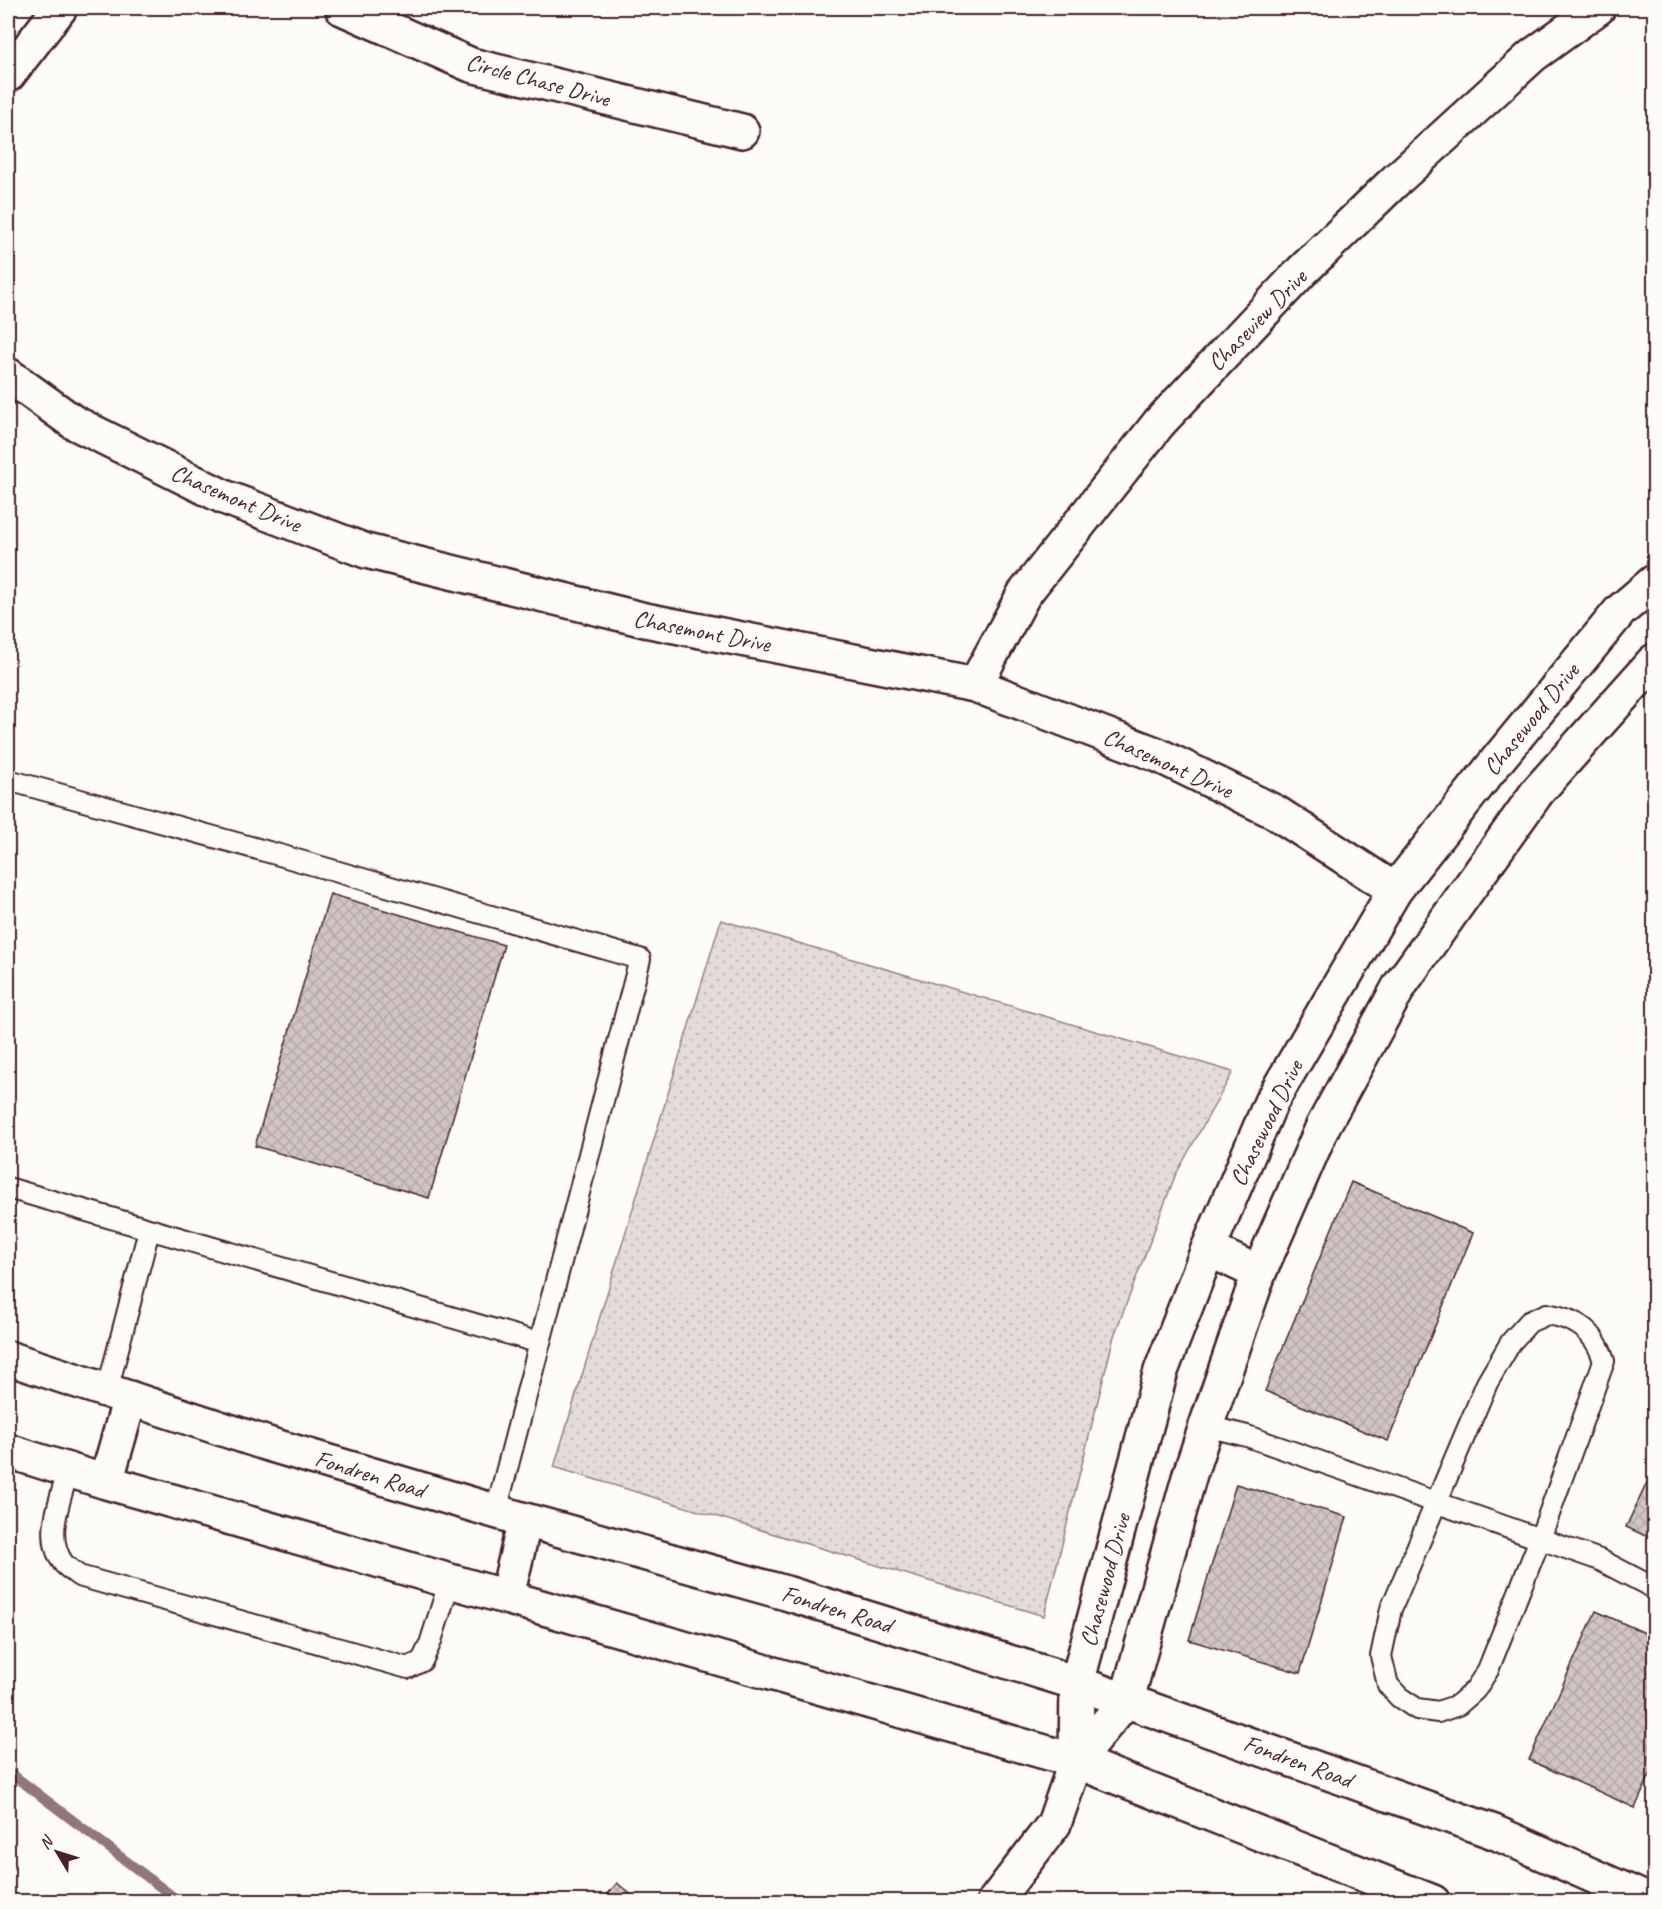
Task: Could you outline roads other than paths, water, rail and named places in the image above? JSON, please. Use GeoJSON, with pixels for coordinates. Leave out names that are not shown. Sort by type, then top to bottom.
{"type":"FeatureCollection","features":[{"type":"Feature","properties":{"kind":"street"},"geometry":{"type":"LineString","coordinates":[[8,75],[60,8]]}},
{"type":"Feature","properties":{"kind":"street","name":"Circle Chase Drive"},"geometry":{"type":"LineString","coordinates":[[342,8],[471,65],[741,131]]}},
{"type":"Feature","properties":{"kind":"street","name":"Chaseview Drive"},"geometry":{"type":"LineString","coordinates":[[975,685],[1024,594],[1159,423],[1302,271],[1394,182],[1532,56],[1598,8]]}},
{"type":"Feature","properties":{"kind":"street","name":"Chasemont Drive"},"geometry":{"type":"LineString","coordinates":[[8,375],[73,422],[224,497],[366,551],[645,620],[975,685],[1158,755],[1275,812],[1395,890]]}},
{"type":"Feature","properties":{"kind":"street","name":"Chasewood Drive"},"geometry":{"type":"LineString","coordinates":[[994,1902],[1054,1824],[1076,1761],[1077,1683],[1161,1371],[1208,1249],[1271,1102],[1395,890],[1499,758],[1620,611],[1654,582]]}},
{"type":"Feature","properties":{"kind":"street","name":"Chasewood Drive"},"geometry":{"type":"LineString","coordinates":[[1076,1761],[1127,1699],[1190,1474],[1206,1426],[1259,1273],[1323,1126],[1400,985],[1538,791],[1654,661]]}},
{"type":"Feature","properties":{"kind":"street"},"geometry":{"type":"LineString","coordinates":[[1499,758],[1538,791]]}},
{"type":"Feature","properties":{"kind":"street"},"geometry":{"type":"LineString","coordinates":[[1208,1249],[1259,1273]]}},
{"type":"Feature","properties":{"kind":"street","name":"Fondren Road"},"geometry":{"type":"LineString","coordinates":[[8,1358],[268,1444],[510,1516],[786,1593],[1127,1699],[1494,1832],[1652,1902]]}},
{"type":"Feature","properties":{"kind":"street"},"geometry":{"type":"LineString","coordinates":[[106,1482],[119,1395]]}},
{"type":"Feature","properties":{"kind":"street"},"geometry":{"type":"LineString","coordinates":[[8,1452],[1076,1761],[1433,1902]]}},
{"type":"Feature","properties":{"kind":"street"},"geometry":{"type":"LineString","coordinates":[[507,1596],[510,1516]]}},
{"type":"Feature","properties":{"kind":"lane"},"geometry":{"type":"LineString","coordinates":[[8,780],[283,856],[640,959],[540,1343],[510,1516]]}},
{"type":"Feature","properties":{"kind":"lane"},"geometry":{"type":"LineString","coordinates":[[8,1188],[540,1343]]}},
{"type":"Feature","properties":{"kind":"lane"},"geometry":{"type":"LineString","coordinates":[[119,1395],[150,1230]]}},
{"type":"Feature","properties":{"kind":"lane"},"geometry":{"type":"LineString","coordinates":[[1547,1314],[1565,1317],[1584,1328],[1599,1344],[1604,1361],[1540,1539],[1488,1670],[1475,1690],[1458,1705],[1438,1712],[1417,1709],[1399,1697],[1388,1685],[1381,1656],[1391,1609],[1437,1503],[1487,1383],[1511,1342],[1529,1323],[1547,1314]]}},
{"type":"Feature","properties":{"kind":"lane"},"geometry":{"type":"LineString","coordinates":[[1206,1426],[1247,1436],[1600,1560],[1654,1588]]}},
{"type":"Feature","properties":{"kind":"lane"},"geometry":{"type":"LineString","coordinates":[[68,1471],[53,1532],[57,1550],[64,1564],[79,1576],[408,1668],[422,1661],[430,1644],[450,1580]]}},
{"type":"Feature","properties":{"kind":"waterway"},"geometry":{"type":"LineString","coordinates":[[8,1771],[180,1902]]}}]}
